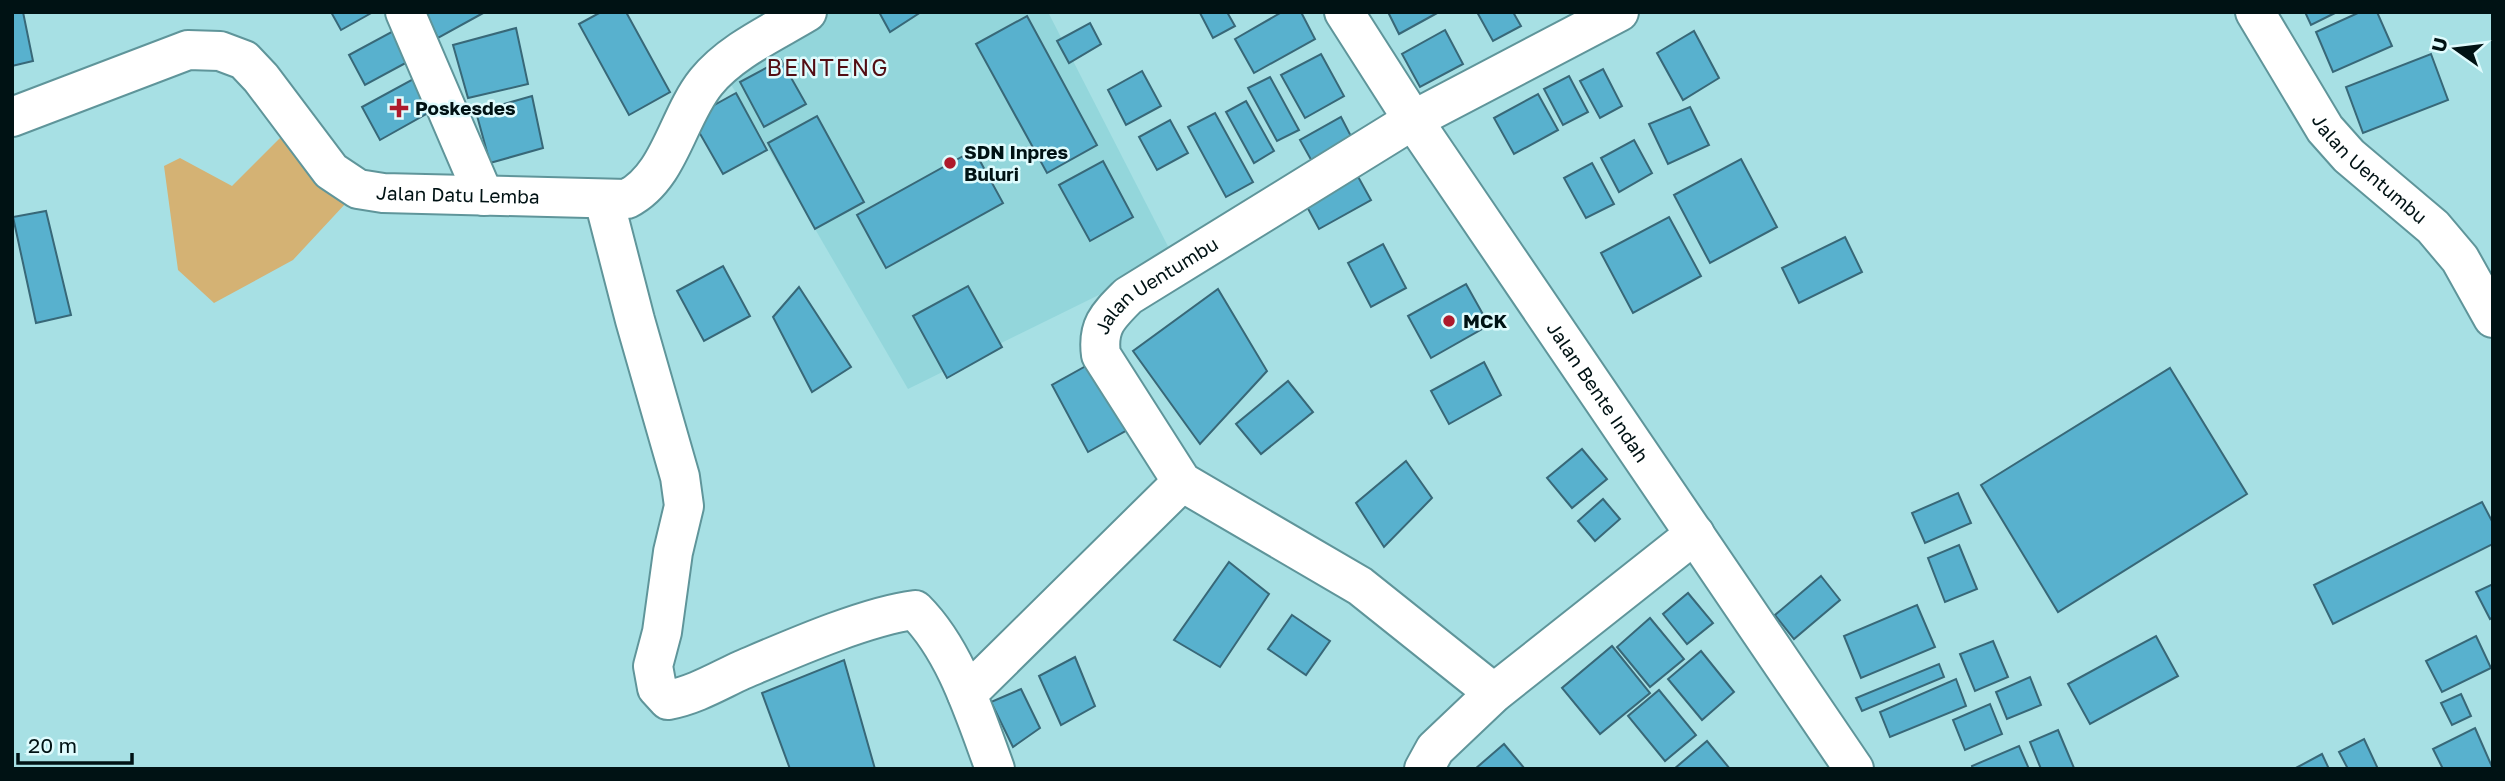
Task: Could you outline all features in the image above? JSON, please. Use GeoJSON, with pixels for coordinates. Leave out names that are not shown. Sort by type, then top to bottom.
{"type":"FeatureCollection","features":[{"type":"Feature","properties":{"kind":"street"},"geometry":{"type":"LineString","coordinates":[[405,12],[484,196]]}},
{"type":"Feature","properties":{"kind":"street","name":"Jalan Datu Lemba"},"geometry":{"type":"LineString","coordinates":[[12,117],[188,50],[220,51],[244,60],[261,78],[331,171],[358,189],[383,193],[627,200],[644,191],[706,81],[724,64],[807,12]]}},
{"type":"Feature","properties":{"kind":"street","name":"Jalan Bente Indah"},"geometry":{"type":"LineString","coordinates":[[1344,12],[1413,120],[1854,769]]}},
{"type":"Feature","properties":{"kind":"street","name":"Jalan Uentumbu"},"geometry":{"type":"LineString","coordinates":[[1494,693],[1360,586],[1182,482],[1101,355],[1099,337],[1109,314],[1128,296],[1413,120],[1619,12]]}},
{"type":"Feature","properties":{"kind":"street","name":"Jalan Uentumbu"},"geometry":{"type":"LineString","coordinates":[[2255,12],[2325,129],[2349,156],[2433,227],[2460,259],[2493,318]]}},
{"type":"Feature","properties":{"kind":"street"},"geometry":{"type":"LineString","coordinates":[[604,200],[680,477],[684,506],[673,552],[662,632],[653,666],[657,688],[668,700],[686,697],[744,669],[876,618],[915,610],[932,628],[967,694],[995,769]]}},
{"type":"Feature","properties":{"kind":"street"},"geometry":{"type":"LineString","coordinates":[[967,694],[1182,482]]}},
{"type":"Feature","properties":{"kind":"street"},"geometry":{"type":"LineString","coordinates":[[1424,769],[1435,749],[1494,693],[1695,534]]}},
{"type":"Feature","properties":{"kind":"shaded area","name":"SDN Inpres Buluri"},"geometry":{"type":"Polygon","coordinates":[[[826,12],[1048,12],[1174,258],[908,389],[722,69],[826,12]]]}},
{"type":"Feature","properties":{"kind":"shaded area"},"geometry":{"type":"Polygon","coordinates":[[[283,135],[346,203],[293,260],[214,303],[178,270],[164,166],[180,158],[232,186],[283,135]]]}},
{"type":"Feature","properties":{"kind":"building"},"geometry":{"type":"Polygon","coordinates":[[[12,12],[23,12],[33,61],[12,66],[12,12]]]}},
{"type":"Feature","properties":{"kind":"building"},"geometry":{"type":"Polygon","coordinates":[[[331,12],[373,12],[341,30],[331,12]]]}},
{"type":"Feature","properties":{"kind":"building"},"geometry":{"type":"Polygon","coordinates":[[[424,12],[485,12],[438,38],[424,12]]]}},
{"type":"Feature","properties":{"kind":"building"},"geometry":{"type":"Polygon","coordinates":[[[601,12],[626,12],[670,92],[629,115],[579,24],[601,12]]]}},
{"type":"Feature","properties":{"kind":"building"},"geometry":{"type":"Polygon","coordinates":[[[879,12],[921,12],[890,32],[879,12]]]}},
{"type":"Feature","properties":{"kind":"building"},"geometry":{"type":"Polygon","coordinates":[[[1227,12],[1235,26],[1213,38],[1200,13],[1227,12]]]}},
{"type":"Feature","properties":{"kind":"building"},"geometry":{"type":"Polygon","coordinates":[[[1282,12],[1301,12],[1315,39],[1254,73],[1235,39],[1282,12]]]}},
{"type":"Feature","properties":{"kind":"building"},"geometry":{"type":"Polygon","coordinates":[[[1388,12],[1439,12],[1399,34],[1388,12]]]}},
{"type":"Feature","properties":{"kind":"building"},"geometry":{"type":"Polygon","coordinates":[[[1477,12],[1513,12],[1521,26],[1493,41],[1477,12]]]}},
{"type":"Feature","properties":{"kind":"building"},"geometry":{"type":"Polygon","coordinates":[[[2305,12],[2337,12],[2311,25],[2305,12]]]}},
{"type":"Feature","properties":{"kind":"building"},"geometry":{"type":"Polygon","coordinates":[[[2360,12],[2377,12],[2392,46],[2333,72],[2316,32],[2360,12]]]}},
{"type":"Feature","properties":{"kind":"building"},"geometry":{"type":"Polygon","coordinates":[[[1027,16],[1097,145],[1047,173],[976,44],[1027,16]]]}},
{"type":"Feature","properties":{"kind":"building"},"geometry":{"type":"Polygon","coordinates":[[[1090,23],[1101,44],[1069,63],[1057,41],[1090,23]]]}},
{"type":"Feature","properties":{"kind":"building"},"geometry":{"type":"Polygon","coordinates":[[[516,28],[528,84],[468,98],[453,45],[516,28]]]}},
{"type":"Feature","properties":{"kind":"building"},"geometry":{"type":"Polygon","coordinates":[[[397,29],[413,59],[365,85],[349,55],[397,29]]]}},
{"type":"Feature","properties":{"kind":"building"},"geometry":{"type":"Polygon","coordinates":[[[1445,30],[1463,64],[1420,87],[1402,54],[1445,30]]]}},
{"type":"Feature","properties":{"kind":"building"},"geometry":{"type":"Polygon","coordinates":[[[1694,31],[1719,78],[1683,100],[1657,53],[1694,31]]]}},
{"type":"Feature","properties":{"kind":"building"},"geometry":{"type":"Polygon","coordinates":[[[1321,54],[1344,96],[1305,118],[1281,75],[1321,54]]]}},
{"type":"Feature","properties":{"kind":"building"},"geometry":{"type":"Polygon","coordinates":[[[2431,54],[2448,100],[2363,133],[2346,87],[2431,54]]]}},
{"type":"Feature","properties":{"kind":"building"},"geometry":{"type":"Polygon","coordinates":[[[781,60],[806,104],[764,127],[740,82],[781,60]]]}},
{"type":"Feature","properties":{"kind":"building"},"geometry":{"type":"Polygon","coordinates":[[[1603,69],[1622,106],[1600,118],[1580,81],[1603,69]]]}},
{"type":"Feature","properties":{"kind":"building"},"geometry":{"type":"Polygon","coordinates":[[[1142,71],[1161,106],[1126,125],[1108,90],[1142,71]]]}},
{"type":"Feature","properties":{"kind":"building"},"geometry":{"type":"Polygon","coordinates":[[[1569,76],[1588,112],[1563,125],[1544,89],[1569,76]]]}},
{"type":"Feature","properties":{"kind":"building","name":"Poskesdes"},"geometry":{"type":"Polygon","coordinates":[[[417,77],[435,109],[380,140],[362,107],[417,77]]]}},
{"type":"Feature","properties":{"kind":"building"},"geometry":{"type":"Polygon","coordinates":[[[1270,77],[1299,130],[1277,141],[1248,88],[1270,77]]]}},
{"type":"Feature","properties":{"kind":"building"},"geometry":{"type":"Polygon","coordinates":[[[736,93],[767,150],[723,174],[691,118],[736,93]]]}},
{"type":"Feature","properties":{"kind":"building"},"geometry":{"type":"Polygon","coordinates":[[[1538,94],[1558,130],[1514,154],[1494,118],[1538,94]]]}},
{"type":"Feature","properties":{"kind":"building"},"geometry":{"type":"Polygon","coordinates":[[[532,96],[543,148],[490,163],[476,112],[532,96]]]}},
{"type":"Feature","properties":{"kind":"building"},"geometry":{"type":"Polygon","coordinates":[[[1246,101],[1274,151],[1254,163],[1226,112],[1246,101]]]}},
{"type":"Feature","properties":{"kind":"building"},"geometry":{"type":"Polygon","coordinates":[[[1690,107],[1709,145],[1668,164],[1649,124],[1690,107]]]}},
{"type":"Feature","properties":{"kind":"building"},"geometry":{"type":"Polygon","coordinates":[[[1215,113],[1253,182],[1226,197],[1188,127],[1215,113]]]}},
{"type":"Feature","properties":{"kind":"building"},"geometry":{"type":"Polygon","coordinates":[[[817,116],[864,202],[815,229],[768,143],[817,116]]]}},
{"type":"Feature","properties":{"kind":"building"},"geometry":{"type":"Polygon","coordinates":[[[1341,117],[1354,142],[1314,165],[1300,140],[1341,117]]]}},
{"type":"Feature","properties":{"kind":"building"},"geometry":{"type":"Polygon","coordinates":[[[1170,120],[1188,153],[1157,170],[1139,137],[1170,120]]]}},
{"type":"Feature","properties":{"kind":"building"},"geometry":{"type":"Polygon","coordinates":[[[1634,140],[1652,173],[1619,192],[1601,158],[1634,140]]]}},
{"type":"Feature","properties":{"kind":"building"},"geometry":{"type":"Polygon","coordinates":[[[974,150],[1003,203],[886,268],[857,215],[974,150]]]}},
{"type":"Feature","properties":{"kind":"building"},"geometry":{"type":"Polygon","coordinates":[[[1741,159],[1777,227],[1710,263],[1674,195],[1741,159]]]}},
{"type":"Feature","properties":{"kind":"building"},"geometry":{"type":"Polygon","coordinates":[[[1103,161],[1133,217],[1090,241],[1059,185],[1103,161]]]}},
{"type":"Feature","properties":{"kind":"building"},"geometry":{"type":"Polygon","coordinates":[[[1592,163],[1614,204],[1586,218],[1564,178],[1592,163]]]}},
{"type":"Feature","properties":{"kind":"building"},"geometry":{"type":"Polygon","coordinates":[[[1351,164],[1371,200],[1319,229],[1299,192],[1351,164]]]}},
{"type":"Feature","properties":{"kind":"building"},"geometry":{"type":"Polygon","coordinates":[[[46,211],[71,315],[36,323],[13,217],[46,211]]]}},
{"type":"Feature","properties":{"kind":"building"},"geometry":{"type":"Polygon","coordinates":[[[1669,217],[1701,276],[1633,313],[1601,253],[1669,217]]]}},
{"type":"Feature","properties":{"kind":"building"},"geometry":{"type":"Polygon","coordinates":[[[1845,237],[1862,272],[1799,303],[1782,268],[1845,237]]]}},
{"type":"Feature","properties":{"kind":"building"},"geometry":{"type":"Polygon","coordinates":[[[1383,244],[1406,288],[1371,307],[1348,263],[1383,244]]]}},
{"type":"Feature","properties":{"kind":"building"},"geometry":{"type":"Polygon","coordinates":[[[723,266],[750,316],[704,341],[677,291],[723,266]]]}},
{"type":"Feature","properties":{"kind":"building","name":"MCK"},"geometry":{"type":"Polygon","coordinates":[[[1466,284],[1489,325],[1431,358],[1408,316],[1466,284]]]}},
{"type":"Feature","properties":{"kind":"building"},"geometry":{"type":"Polygon","coordinates":[[[968,286],[1002,347],[947,378],[913,316],[968,286]]]}},
{"type":"Feature","properties":{"kind":"building"},"geometry":{"type":"Polygon","coordinates":[[[799,287],[851,367],[812,392],[773,317],[799,287]]]}},
{"type":"Feature","properties":{"kind":"building"},"geometry":{"type":"Polygon","coordinates":[[[1218,289],[1267,371],[1200,444],[1133,351],[1218,289]]]}},
{"type":"Feature","properties":{"kind":"building"},"geometry":{"type":"Polygon","coordinates":[[[1093,362],[1129,429],[1088,452],[1052,385],[1093,362]]]}},
{"type":"Feature","properties":{"kind":"building"},"geometry":{"type":"Polygon","coordinates":[[[1484,362],[1501,395],[1449,424],[1431,391],[1484,362]]]}},
{"type":"Feature","properties":{"kind":"building"},"geometry":{"type":"Polygon","coordinates":[[[2170,368],[2247,494],[2058,612],[1981,485],[2170,368]]]}},
{"type":"Feature","properties":{"kind":"building"},"geometry":{"type":"Polygon","coordinates":[[[1288,381],[1313,412],[1261,454],[1236,424],[1288,381]]]}},
{"type":"Feature","properties":{"kind":"building"},"geometry":{"type":"Polygon","coordinates":[[[1582,449],[1607,479],[1572,508],[1547,478],[1582,449]]]}},
{"type":"Feature","properties":{"kind":"building"},"geometry":{"type":"Polygon","coordinates":[[[1406,461],[1432,498],[1384,547],[1356,503],[1406,461]]]}},
{"type":"Feature","properties":{"kind":"building"},"geometry":{"type":"Polygon","coordinates":[[[1958,493],[1971,523],[1925,543],[1912,513],[1958,493]]]}},
{"type":"Feature","properties":{"kind":"building"},"geometry":{"type":"Polygon","coordinates":[[[1603,499],[1620,519],[1595,541],[1578,521],[1603,499]]]}},
{"type":"Feature","properties":{"kind":"building"},"geometry":{"type":"Polygon","coordinates":[[[2482,502],[2493,523],[2493,544],[2333,624],[2314,585],[2482,502]]]}},
{"type":"Feature","properties":{"kind":"building"},"geometry":{"type":"Polygon","coordinates":[[[1959,545],[1977,589],[1945,602],[1928,558],[1959,545]]]}},
{"type":"Feature","properties":{"kind":"building"},"geometry":{"type":"Polygon","coordinates":[[[1229,562],[1269,594],[1220,667],[1174,640],[1229,562]]]}},
{"type":"Feature","properties":{"kind":"building"},"geometry":{"type":"Polygon","coordinates":[[[1821,576],[1840,600],[1794,639],[1775,615],[1821,576]]]}},
{"type":"Feature","properties":{"kind":"building"},"geometry":{"type":"Polygon","coordinates":[[[2493,584],[2493,617],[2490,619],[2476,592],[2493,584]]]}},
{"type":"Feature","properties":{"kind":"building"},"geometry":{"type":"Polygon","coordinates":[[[1688,593],[1713,623],[1687,644],[1663,614],[1688,593]]]}},
{"type":"Feature","properties":{"kind":"building"},"geometry":{"type":"Polygon","coordinates":[[[1917,605],[1935,647],[1861,678],[1844,636],[1917,605]]]}},
{"type":"Feature","properties":{"kind":"building"},"geometry":{"type":"Polygon","coordinates":[[[1292,615],[1330,641],[1306,675],[1268,649],[1292,615]]]}},
{"type":"Feature","properties":{"kind":"building"},"geometry":{"type":"Polygon","coordinates":[[[1650,618],[1684,659],[1650,687],[1617,647],[1650,618]]]}},
{"type":"Feature","properties":{"kind":"building"},"geometry":{"type":"Polygon","coordinates":[[[2156,636],[2178,676],[2090,724],[2068,684],[2156,636]]]}},
{"type":"Feature","properties":{"kind":"building"},"geometry":{"type":"Polygon","coordinates":[[[2476,636],[2491,668],[2442,692],[2426,661],[2476,636]]]}},
{"type":"Feature","properties":{"kind":"building"},"geometry":{"type":"Polygon","coordinates":[[[1993,641],[2008,677],[1975,691],[1960,654],[1993,641]]]}},
{"type":"Feature","properties":{"kind":"building"},"geometry":{"type":"Polygon","coordinates":[[[1612,646],[1650,693],[1600,734],[1562,688],[1612,646]]]}},
{"type":"Feature","properties":{"kind":"building"},"geometry":{"type":"Polygon","coordinates":[[[1701,651],[1734,692],[1702,720],[1668,679],[1701,651]]]}},
{"type":"Feature","properties":{"kind":"building"},"geometry":{"type":"Polygon","coordinates":[[[1075,657],[1095,706],[1061,725],[1039,676],[1075,657]]]}},
{"type":"Feature","properties":{"kind":"building"},"geometry":{"type":"Polygon","coordinates":[[[844,660],[875,769],[790,769],[762,693],[844,660]]]}},
{"type":"Feature","properties":{"kind":"building"},"geometry":{"type":"Polygon","coordinates":[[[1939,664],[1944,677],[1862,711],[1856,698],[1939,664]]]}},
{"type":"Feature","properties":{"kind":"building"},"geometry":{"type":"Polygon","coordinates":[[[2030,677],[2041,705],[2007,719],[1996,692],[2030,677]]]}},
{"type":"Feature","properties":{"kind":"building"},"geometry":{"type":"Polygon","coordinates":[[[1956,679],[1966,706],[1890,737],[1880,712],[1956,679]]]}},
{"type":"Feature","properties":{"kind":"building"},"geometry":{"type":"Polygon","coordinates":[[[1021,689],[1040,728],[1013,747],[991,702],[1021,689]]]}},
{"type":"Feature","properties":{"kind":"building"},"geometry":{"type":"Polygon","coordinates":[[[1659,690],[1696,735],[1665,761],[1628,716],[1659,690]]]}},
{"type":"Feature","properties":{"kind":"building"},"geometry":{"type":"Polygon","coordinates":[[[2461,694],[2471,716],[2452,725],[2441,703],[2461,694]]]}},
{"type":"Feature","properties":{"kind":"building"},"geometry":{"type":"Polygon","coordinates":[[[1990,704],[2002,734],[1965,750],[1953,720],[1990,704]]]}},
{"type":"Feature","properties":{"kind":"building"},"geometry":{"type":"Polygon","coordinates":[[[2475,728],[2493,769],[2443,769],[2433,749],[2475,728]]]}},
{"type":"Feature","properties":{"kind":"building"},"geometry":{"type":"Polygon","coordinates":[[[2058,730],[2074,768],[2041,769],[2030,742],[2058,730]]]}},
{"type":"Feature","properties":{"kind":"building"},"geometry":{"type":"Polygon","coordinates":[[[2364,739],[2378,769],[2348,769],[2339,752],[2364,739]]]}},
{"type":"Feature","properties":{"kind":"building"},"geometry":{"type":"Polygon","coordinates":[[[1707,741],[1730,769],[1674,769],[1707,741]]]}},
{"type":"Feature","properties":{"kind":"building"},"geometry":{"type":"Polygon","coordinates":[[[1504,744],[1525,769],[1475,769],[1504,744]]]}},
{"type":"Feature","properties":{"kind":"building"},"geometry":{"type":"Polygon","coordinates":[[[2019,746],[2029,769],[1973,769],[1972,766],[2019,746]]]}},
{"type":"Feature","properties":{"kind":"building"},"geometry":{"type":"Polygon","coordinates":[[[2322,754],[2329,769],[2294,769],[2322,754]]]}},
{"type":"Feature","properties":{"kind":"place","name":"Poskesdes"},"geometry":{"type":"Point","coordinates":[399,108]}},
{"type":"Feature","properties":{"kind":"place","name":"SDN Inpres Buluri"},"geometry":{"type":"Point","coordinates":[950,163]}},
{"type":"Feature","properties":{"kind":"place","name":"MCK"},"geometry":{"type":"Point","coordinates":[1449,321]}},
{"type":"Feature","properties":{"kind":"district","name":"BENTENG"},"geometry":{"type":"Point","coordinates":[828,68]}}]}
